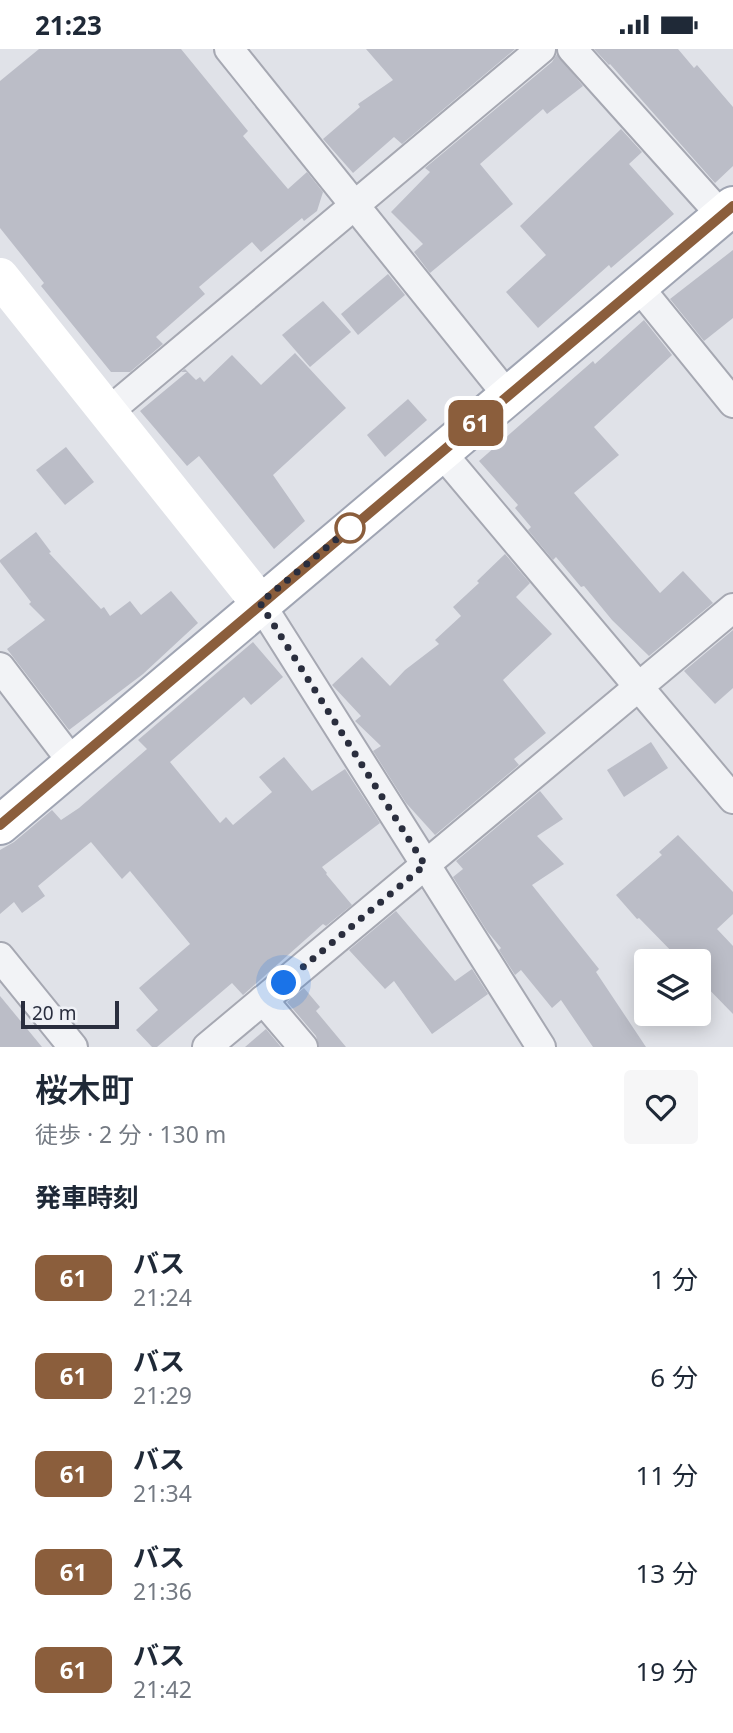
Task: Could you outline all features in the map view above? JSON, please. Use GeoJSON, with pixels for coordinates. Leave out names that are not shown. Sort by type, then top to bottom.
{"type":"FeatureCollection","features":[{"type":"Feature","properties":{"kind":"main road"},"geometry":{"type":"LineString","coordinates":[[0,825],[727,211]]}},
{"type":"Feature","properties":{"kind":"main road"},"geometry":{"type":"LineString","coordinates":[[0,277],[260,603]]}},
{"type":"Feature","properties":{"kind":"street"},"geometry":{"type":"LineString","coordinates":[[229,49],[508,396]]}},
{"type":"Feature","properties":{"kind":"street"},"geometry":{"type":"LineString","coordinates":[[108,412],[541,49]]}},
{"type":"Feature","properties":{"kind":"street"},"geometry":{"type":"LineString","coordinates":[[572,49],[727,211]]}},
{"type":"Feature","properties":{"kind":"street"},"geometry":{"type":"LineString","coordinates":[[638,286],[733,403]]}},
{"type":"Feature","properties":{"kind":"street"},"geometry":{"type":"LineString","coordinates":[[441,451],[733,799]]}},
{"type":"Feature","properties":{"kind":"street"},"geometry":{"type":"LineString","coordinates":[[260,603],[541,1047]]}},
{"type":"Feature","properties":{"kind":"street"},"geometry":{"type":"LineString","coordinates":[[207,1047],[733,608]]}},
{"type":"Feature","properties":{"kind":"street"},"geometry":{"type":"LineString","coordinates":[[0,667],[73,763]]}},
{"type":"Feature","properties":{"kind":"street"},"geometry":{"type":"LineString","coordinates":[[0,957],[73,1047]]}},
{"type":"Feature","properties":{"kind":"street"},"geometry":{"type":"LineString","coordinates":[[263,1000],[303,1047]]}},
{"type":"Feature","properties":{"kind":"building"},"geometry":{"type":"Polygon","coordinates":[[[39,49],[181,49],[248,131],[243,136],[288,189],[307,172],[323,192],[317,211],[304,221],[302,218],[261,252],[252,242],[199,287],[205,294],[156,337],[163,344],[130,372],[111,372],[41,286],[44,283],[0,228],[0,81],[39,49]]]}},
{"type":"Feature","properties":{"kind":"building"},"geometry":{"type":"Polygon","coordinates":[[[366,49],[515,49],[402,144],[394,137],[353,173],[323,139],[360,107],[358,104],[393,80],[366,49]]]}},
{"type":"Feature","properties":{"kind":"building"},"geometry":{"type":"Polygon","coordinates":[[[594,49],[678,49],[694,68],[697,65],[733,107],[733,166],[715,183],[594,49]]]}},
{"type":"Feature","properties":{"kind":"building"},"geometry":{"type":"Polygon","coordinates":[[[557,54],[583,86],[547,114],[543,109],[480,164],[513,204],[430,273],[414,252],[423,244],[391,212],[430,172],[425,168],[552,62],[557,54]]]}},
{"type":"Feature","properties":{"kind":"building"},"geometry":{"type":"Polygon","coordinates":[[[621,129],[642,152],[629,164],[674,214],[611,268],[609,265],[538,328],[506,292],[546,255],[520,226],[621,129]]]}},
{"type":"Feature","properties":{"kind":"building"},"geometry":{"type":"Polygon","coordinates":[[[733,250],[733,318],[704,341],[670,299],[733,250]]]}},
{"type":"Feature","properties":{"kind":"building"},"geometry":{"type":"Polygon","coordinates":[[[388,274],[405,295],[358,335],[341,314],[388,274]]]}},
{"type":"Feature","properties":{"kind":"building"},"geometry":{"type":"Polygon","coordinates":[[[323,301],[351,332],[310,367],[282,335],[323,301]]]}},
{"type":"Feature","properties":{"kind":"building"},"geometry":{"type":"Polygon","coordinates":[[[644,320],[672,355],[594,427],[619,455],[574,493],[660,593],[683,571],[713,603],[649,656],[612,620],[584,586],[581,587],[556,557],[553,560],[528,530],[531,527],[515,508],[518,505],[479,461],[644,320]]]}},
{"type":"Feature","properties":{"kind":"building"},"geometry":{"type":"Polygon","coordinates":[[[295,353],[346,408],[273,475],[305,521],[274,549],[199,456],[187,466],[140,411],[187,372],[181,372],[185,369],[196,380],[200,377],[204,382],[232,355],[261,385],[295,353]]]}},
{"type":"Feature","properties":{"kind":"building"},"geometry":{"type":"Polygon","coordinates":[[[408,399],[427,420],[385,457],[367,435],[408,399]]]}},
{"type":"Feature","properties":{"kind":"building"},"geometry":{"type":"Polygon","coordinates":[[[66,447],[94,482],[65,505],[36,470],[66,447]]]}},
{"type":"Feature","properties":{"kind":"building"},"geometry":{"type":"Polygon","coordinates":[[[36,532],[51,552],[49,553],[110,616],[130,601],[141,615],[171,591],[198,623],[143,674],[69,730],[7,649],[45,620],[29,604],[31,602],[0,562],[36,532]]]}},
{"type":"Feature","properties":{"kind":"building"},"geometry":{"type":"Polygon","coordinates":[[[505,554],[530,583],[516,597],[552,634],[503,680],[546,733],[514,759],[519,765],[435,835],[406,803],[373,751],[381,746],[355,721],[361,716],[332,685],[362,657],[390,686],[405,670],[439,644],[435,640],[461,616],[453,607],[505,554]]]}},
{"type":"Feature","properties":{"kind":"building"},"geometry":{"type":"Polygon","coordinates":[[[733,630],[733,688],[715,704],[684,671],[733,630]]]}},
{"type":"Feature","properties":{"kind":"building"},"geometry":{"type":"Polygon","coordinates":[[[253,642],[283,677],[251,705],[244,697],[170,762],[220,823],[226,817],[233,825],[272,792],[259,777],[284,757],[312,791],[345,769],[380,823],[322,867],[352,905],[326,926],[323,924],[243,995],[232,983],[157,1047],[152,1047],[136,1030],[158,1010],[139,988],[190,944],[130,871],[122,879],[91,842],[38,886],[45,896],[22,913],[14,902],[0,914],[0,850],[14,842],[52,810],[61,820],[79,808],[147,749],[138,740],[253,642]]]}},
{"type":"Feature","properties":{"kind":"building"},"geometry":{"type":"Polygon","coordinates":[[[651,742],[668,768],[624,797],[607,770],[651,742]]]}},
{"type":"Feature","properties":{"kind":"building"},"geometry":{"type":"Polygon","coordinates":[[[540,791],[563,819],[537,836],[564,864],[532,885],[599,969],[596,972],[646,1047],[593,1047],[561,1000],[552,1008],[521,970],[515,975],[499,950],[501,948],[453,877],[463,869],[456,861],[540,791]]]}},
{"type":"Feature","properties":{"kind":"building"},"geometry":{"type":"Polygon","coordinates":[[[678,835],[733,892],[733,914],[717,929],[733,946],[733,1014],[711,991],[711,949],[669,949],[616,895],[662,855],[659,852],[678,835]]]}},
{"type":"Feature","properties":{"kind":"building"},"geometry":{"type":"Polygon","coordinates":[[[396,911],[455,981],[472,969],[488,994],[432,1034],[394,981],[385,989],[349,950],[396,911]]]}},
{"type":"Feature","properties":{"kind":"building"},"geometry":{"type":"Polygon","coordinates":[[[304,988],[320,1007],[316,1011],[346,1047],[319,1047],[316,1036],[287,1002],[304,988]]]}},
{"type":"Feature","properties":{"kind":"building"},"geometry":{"type":"Polygon","coordinates":[[[0,996],[42,1047],[0,1047],[0,996]]]}},
{"type":"Feature","properties":{"kind":"building"},"geometry":{"type":"Polygon","coordinates":[[[266,1029],[281,1047],[245,1047],[266,1029]]]}},
{"type":"Feature","properties":{"kind":"bus line","name":"61"},"geometry":{"type":"LineString","coordinates":[[0,825],[733,206]]}},
{"type":"Feature","properties":{"kind":"route"},"geometry":{"type":"LineString","coordinates":[[284,983],[425,865],[260,603],[350,528]]}}]}
